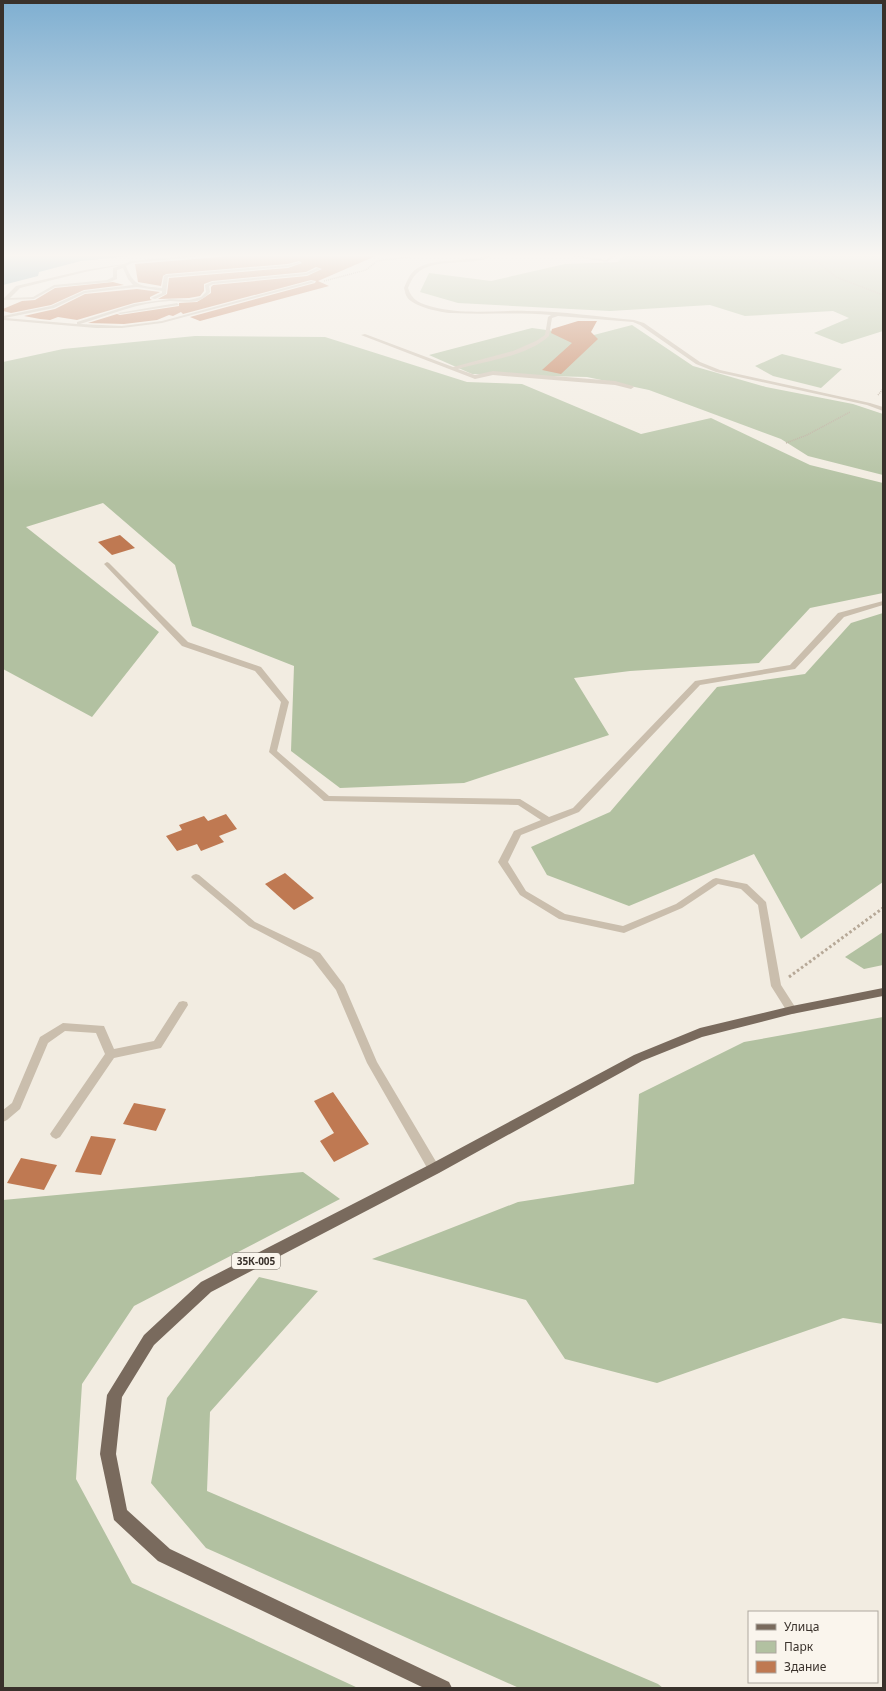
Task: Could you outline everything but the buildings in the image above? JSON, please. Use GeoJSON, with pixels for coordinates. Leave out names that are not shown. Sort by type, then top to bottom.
{"type":"FeatureCollection","features":[{"type":"Feature","properties":{"kind":"main road","name":"35К-005"},"geometry":{"type":"LineString","coordinates":[[443,1688],[164,1555],[120,1514],[108,1454],[115,1395],[149,1340],[206,1287],[434,1169],[638,1058],[700,1033],[792,1010],[883,992]]}},
{"type":"Feature","properties":{"kind":"lane"},"geometry":{"type":"LineString","coordinates":[[453,368],[517,350],[540,341],[547,336],[547,334]]}},
{"type":"Feature","properties":{"kind":"lane"},"geometry":{"type":"LineString","coordinates":[[656,334],[698,363],[718,371],[868,404],[883,409]]}},
{"type":"Feature","properties":{"kind":"lane"},"geometry":{"type":"LineString","coordinates":[[363,335],[475,377],[493,373],[615,384],[631,387]]}},
{"type":"Feature","properties":{"kind":"lane"},"geometry":{"type":"LineString","coordinates":[[107,564],[185,644],[258,669],[284,702],[273,752],[327,799],[520,802],[548,821]]}},
{"type":"Feature","properties":{"kind":"lane"},"geometry":{"type":"LineString","coordinates":[[792,1010],[776,986],[763,904],[744,886],[716,881],[679,906],[624,930],[562,916],[523,893],[503,862],[517,833],[576,810],[698,682],[792,667],[841,615],[883,602]]}},
{"type":"Feature","properties":{"kind":"lane"},"geometry":{"type":"LineString","coordinates":[[196,877],[252,924],[316,956],[340,988],[372,1063],[434,1169]]}},
{"type":"Feature","properties":{"kind":"lane"},"geometry":{"type":"LineString","coordinates":[[56,1134],[111,1054],[157,1045],[182,1005]]}},
{"type":"Feature","properties":{"kind":"lane"},"geometry":{"type":"LineString","coordinates":[[3,1117],[16,1106],[44,1040],[63,1027],[100,1029],[111,1054]]}},
{"type":"Feature","properties":{"kind":"path"},"geometry":{"type":"LineString","coordinates":[[786,443],[808,435],[868,404],[883,390]]}},
{"type":"Feature","properties":{"kind":"path"},"geometry":{"type":"LineString","coordinates":[[776,986],[883,908]]}},
{"type":"Feature","properties":{"kind":"green space"},"geometry":{"type":"Polygon","coordinates":[[[509,334],[575,334],[590,336],[598,334],[645,334],[693,366],[766,387],[853,404],[883,414],[883,475],[808,456],[781,439],[649,390],[587,377],[472,374],[429,355],[509,334]]]}},
{"type":"Feature","properties":{"kind":"green space"},"geometry":{"type":"Polygon","coordinates":[[[816,334],[874,334],[842,344],[816,334]]]}},
{"type":"Feature","properties":{"kind":"green space"},"geometry":{"type":"Polygon","coordinates":[[[195,336],[325,337],[467,382],[522,384],[641,434],[711,418],[810,465],[883,483],[883,593],[810,608],[759,663],[630,671],[574,678],[609,735],[464,783],[340,788],[291,751],[294,666],[192,626],[175,565],[103,503],[26,527],[159,632],[92,717],[3,669],[3,362],[63,349],[195,336]]]}},
{"type":"Feature","properties":{"kind":"green space"},"geometry":{"type":"Polygon","coordinates":[[[782,354],[842,369],[821,388],[773,376],[755,366],[782,354]]]}},
{"type":"Feature","properties":{"kind":"green space"},"geometry":{"type":"Polygon","coordinates":[[[883,613],[883,882],[801,939],[754,854],[629,906],[547,875],[531,847],[610,812],[717,687],[805,674],[851,623],[883,613]]]}},
{"type":"Feature","properties":{"kind":"green space"},"geometry":{"type":"Polygon","coordinates":[[[883,932],[883,965],[864,969],[845,957],[883,932]]]}},
{"type":"Feature","properties":{"kind":"green space"},"geometry":{"type":"Polygon","coordinates":[[[883,1017],[883,1324],[843,1318],[657,1383],[565,1359],[526,1300],[372,1259],[518,1202],[634,1184],[639,1094],[744,1042],[883,1017]]]}},
{"type":"Feature","properties":{"kind":"green space"},"geometry":{"type":"Polygon","coordinates":[[[303,1172],[340,1199],[134,1306],[82,1384],[76,1479],[132,1583],[358,1688],[3,1688],[3,1200],[303,1172]]]}},
{"type":"Feature","properties":{"kind":"green space"},"geometry":{"type":"Polygon","coordinates":[[[259,1277],[318,1291],[210,1412],[207,1491],[658,1684],[663,1688],[519,1688],[206,1548],[151,1483],[167,1398],[259,1277]]]}}]}
